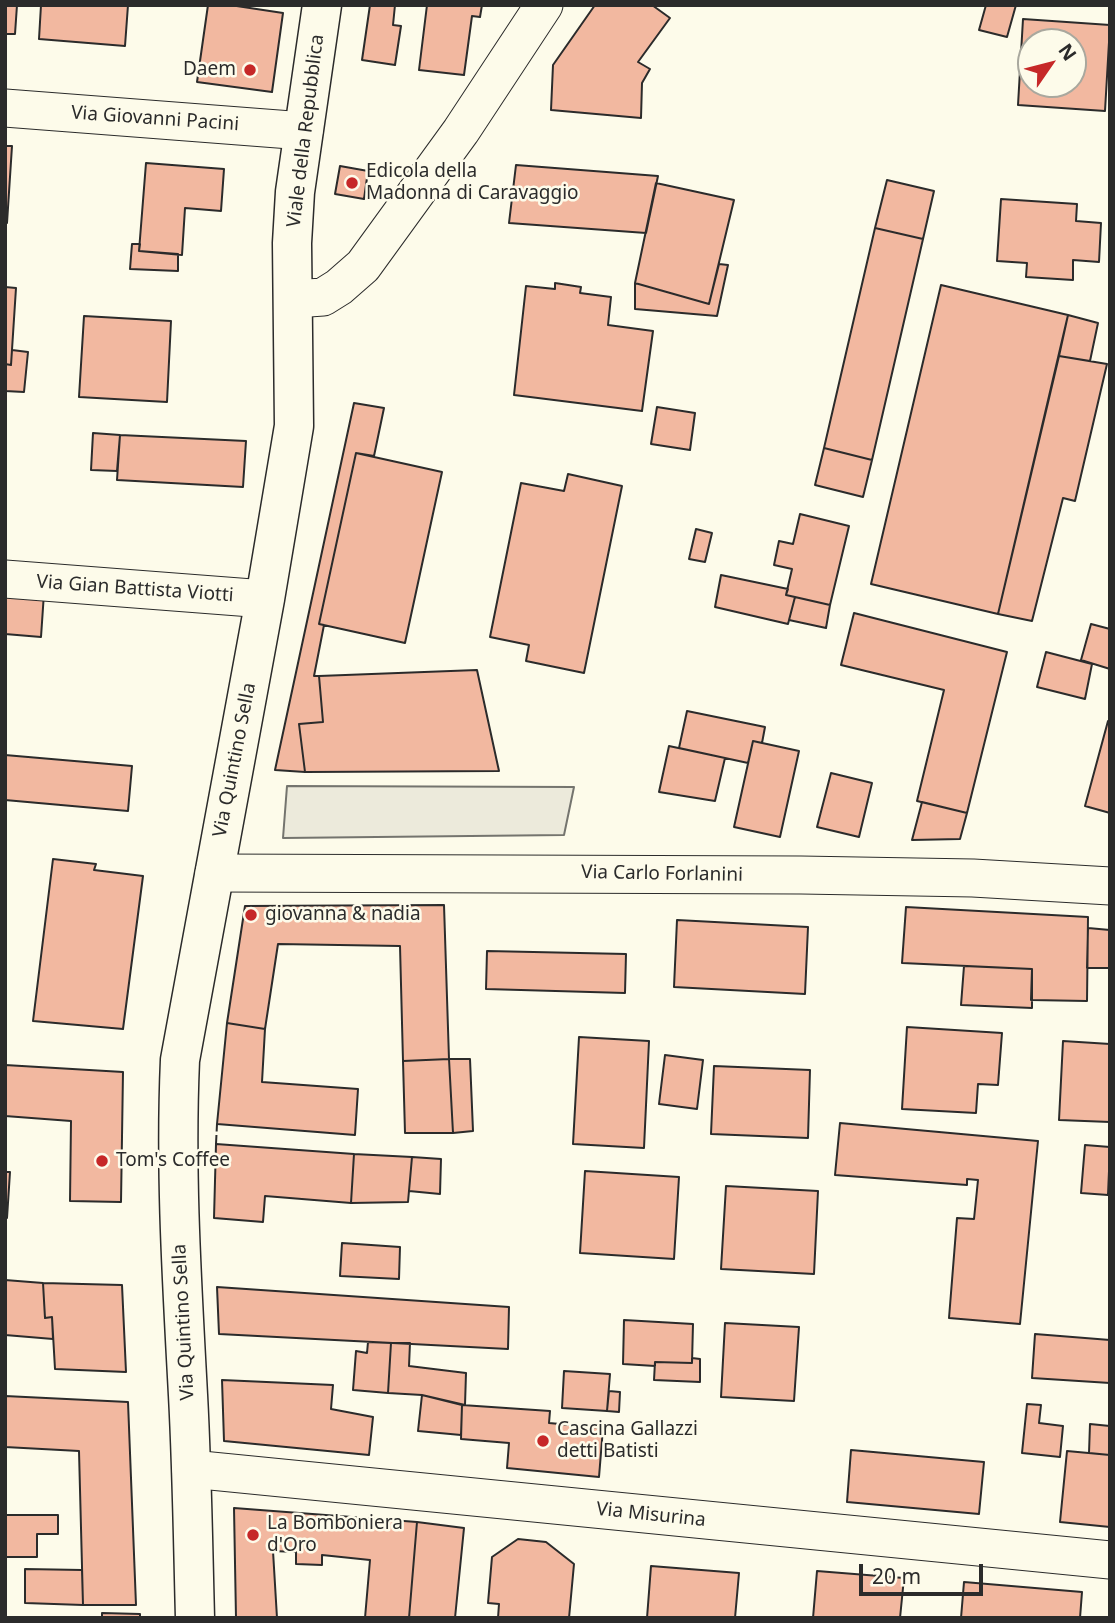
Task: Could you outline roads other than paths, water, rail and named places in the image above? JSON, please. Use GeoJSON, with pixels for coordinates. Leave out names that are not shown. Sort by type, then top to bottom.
{"type":"FeatureCollection","features":[{"type":"Feature","properties":{"kind":"street","name":"Viale della Repubblica"},"geometry":{"type":"LineString","coordinates":[[294,299],[292,243],[295,192],[322,5]]}},
{"type":"Feature","properties":{"kind":"street"},"geometry":{"type":"LineString","coordinates":[[294,299],[323,297],[363,266],[461,131],[544,5]]}},
{"type":"Feature","properties":{"kind":"street","name":"Via Giovanni Pacini"},"geometry":{"type":"LineString","coordinates":[[5,108],[304,131]]}},
{"type":"Feature","properties":{"kind":"street","name":"Via Quintino Sella"},"geometry":{"type":"LineString","coordinates":[[195,1618],[181,1274],[177,1109],[180,1060],[294,426],[294,299]]}},
{"type":"Feature","properties":{"kind":"street","name":"Via Gian Battista Viotti"},"geometry":{"type":"LineString","coordinates":[[5,579],[265,599]]}},
{"type":"Feature","properties":{"kind":"street","name":"Via Carlo Forlanini"},"geometry":{"type":"LineString","coordinates":[[214,873],[801,875],[973,878],[1110,886]]}},
{"type":"Feature","properties":{"kind":"street","name":"Via Misurina"},"geometry":{"type":"LineString","coordinates":[[191,1469],[1110,1560]]}},
{"type":"Feature","properties":{"kind":"place","name":"Daem"},"geometry":{"type":"Point","coordinates":[250,70]}},
{"type":"Feature","properties":{"kind":"place","name":"Edicola della Madonna di Caravaggio"},"geometry":{"type":"Point","coordinates":[352,183]}},
{"type":"Feature","properties":{"kind":"place","name":"giovanna & nadia"},"geometry":{"type":"Point","coordinates":[251,915]}},
{"type":"Feature","properties":{"kind":"place","name":"Tom's Coffee"},"geometry":{"type":"Point","coordinates":[102,1161]}},
{"type":"Feature","properties":{"kind":"place","name":"Cascina Gallazzi detti Batisti"},"geometry":{"type":"Point","coordinates":[543,1441]}},
{"type":"Feature","properties":{"kind":"place","name":"La Bomboniera d'Oro"},"geometry":{"type":"Point","coordinates":[253,1535]}}]}
